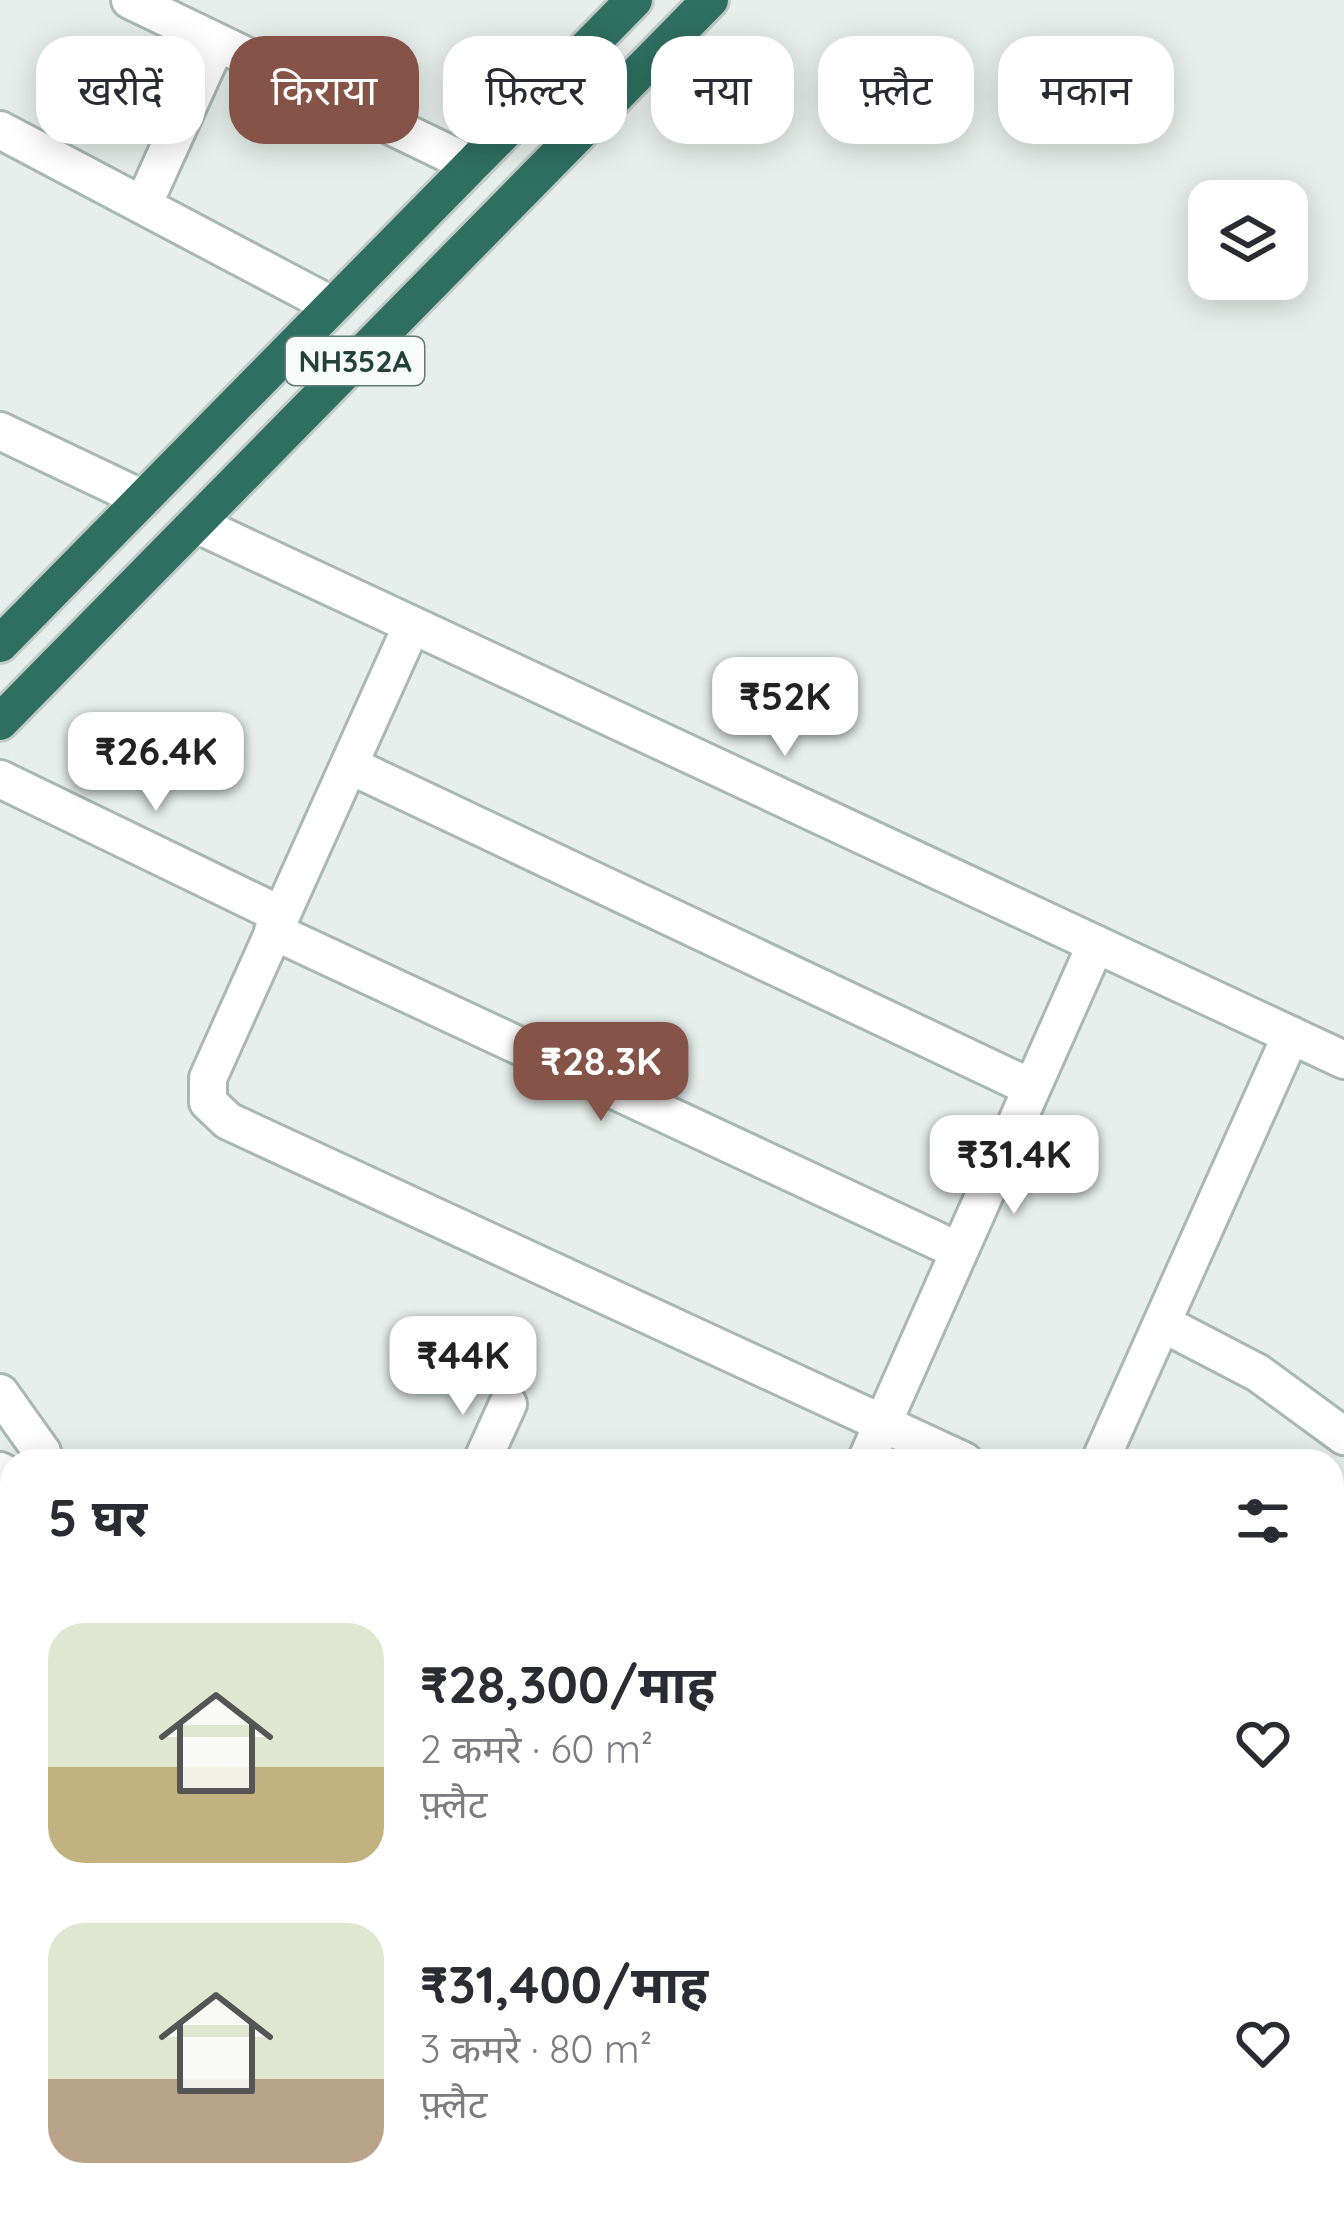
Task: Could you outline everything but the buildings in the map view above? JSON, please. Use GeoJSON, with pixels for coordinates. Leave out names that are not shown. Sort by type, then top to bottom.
{"type":"FeatureCollection","features":[{"type":"Feature","properties":{"kind":"highway","name":"NH352A"},"geometry":{"type":"LineString","coordinates":[[0,644],[634,0]]}},
{"type":"Feature","properties":{"kind":"highway","name":"NH352A"},"geometry":{"type":"LineString","coordinates":[[0,722],[710,0]]}},
{"type":"Feature","properties":{"kind":"street"},"geometry":{"type":"LineString","coordinates":[[130,0],[472,164]]}},
{"type":"Feature","properties":{"kind":"street"},"geometry":{"type":"LineString","coordinates":[[144,203],[217,42]]}},
{"type":"Feature","properties":{"kind":"street"},"geometry":{"type":"LineString","coordinates":[[0,130],[333,306]]}},
{"type":"Feature","properties":{"kind":"street"},"geometry":{"type":"LineString","coordinates":[[0,431],[143,499]]}},
{"type":"Feature","properties":{"kind":"street"},"geometry":{"type":"LineString","coordinates":[[196,524],[1344,1060]]}},
{"type":"Feature","properties":{"kind":"street"},"geometry":{"type":"LineString","coordinates":[[412,625],[208,1078],[208,1102],[227,1121],[939,1449]]}},
{"type":"Feature","properties":{"kind":"street"},"geometry":{"type":"LineString","coordinates":[[349,765],[1032,1088]]}},
{"type":"Feature","properties":{"kind":"street"},"geometry":{"type":"LineString","coordinates":[[0,779],[277,923],[959,1251]]}},
{"type":"Feature","properties":{"kind":"street"},"geometry":{"type":"LineString","coordinates":[[871,1449],[1096,944]]}},
{"type":"Feature","properties":{"kind":"street"},"geometry":{"type":"LineString","coordinates":[[1105,1449],[1291,1035]]}},
{"type":"Feature","properties":{"kind":"street"},"geometry":{"type":"LineString","coordinates":[[1162,1323],[1258,1373],[1344,1436]]}},
{"type":"Feature","properties":{"kind":"street"},"geometry":{"type":"LineString","coordinates":[[0,1393],[40,1449]]}},
{"type":"Feature","properties":{"kind":"street"},"geometry":{"type":"LineString","coordinates":[[487,1449],[508,1404]]}}]}
